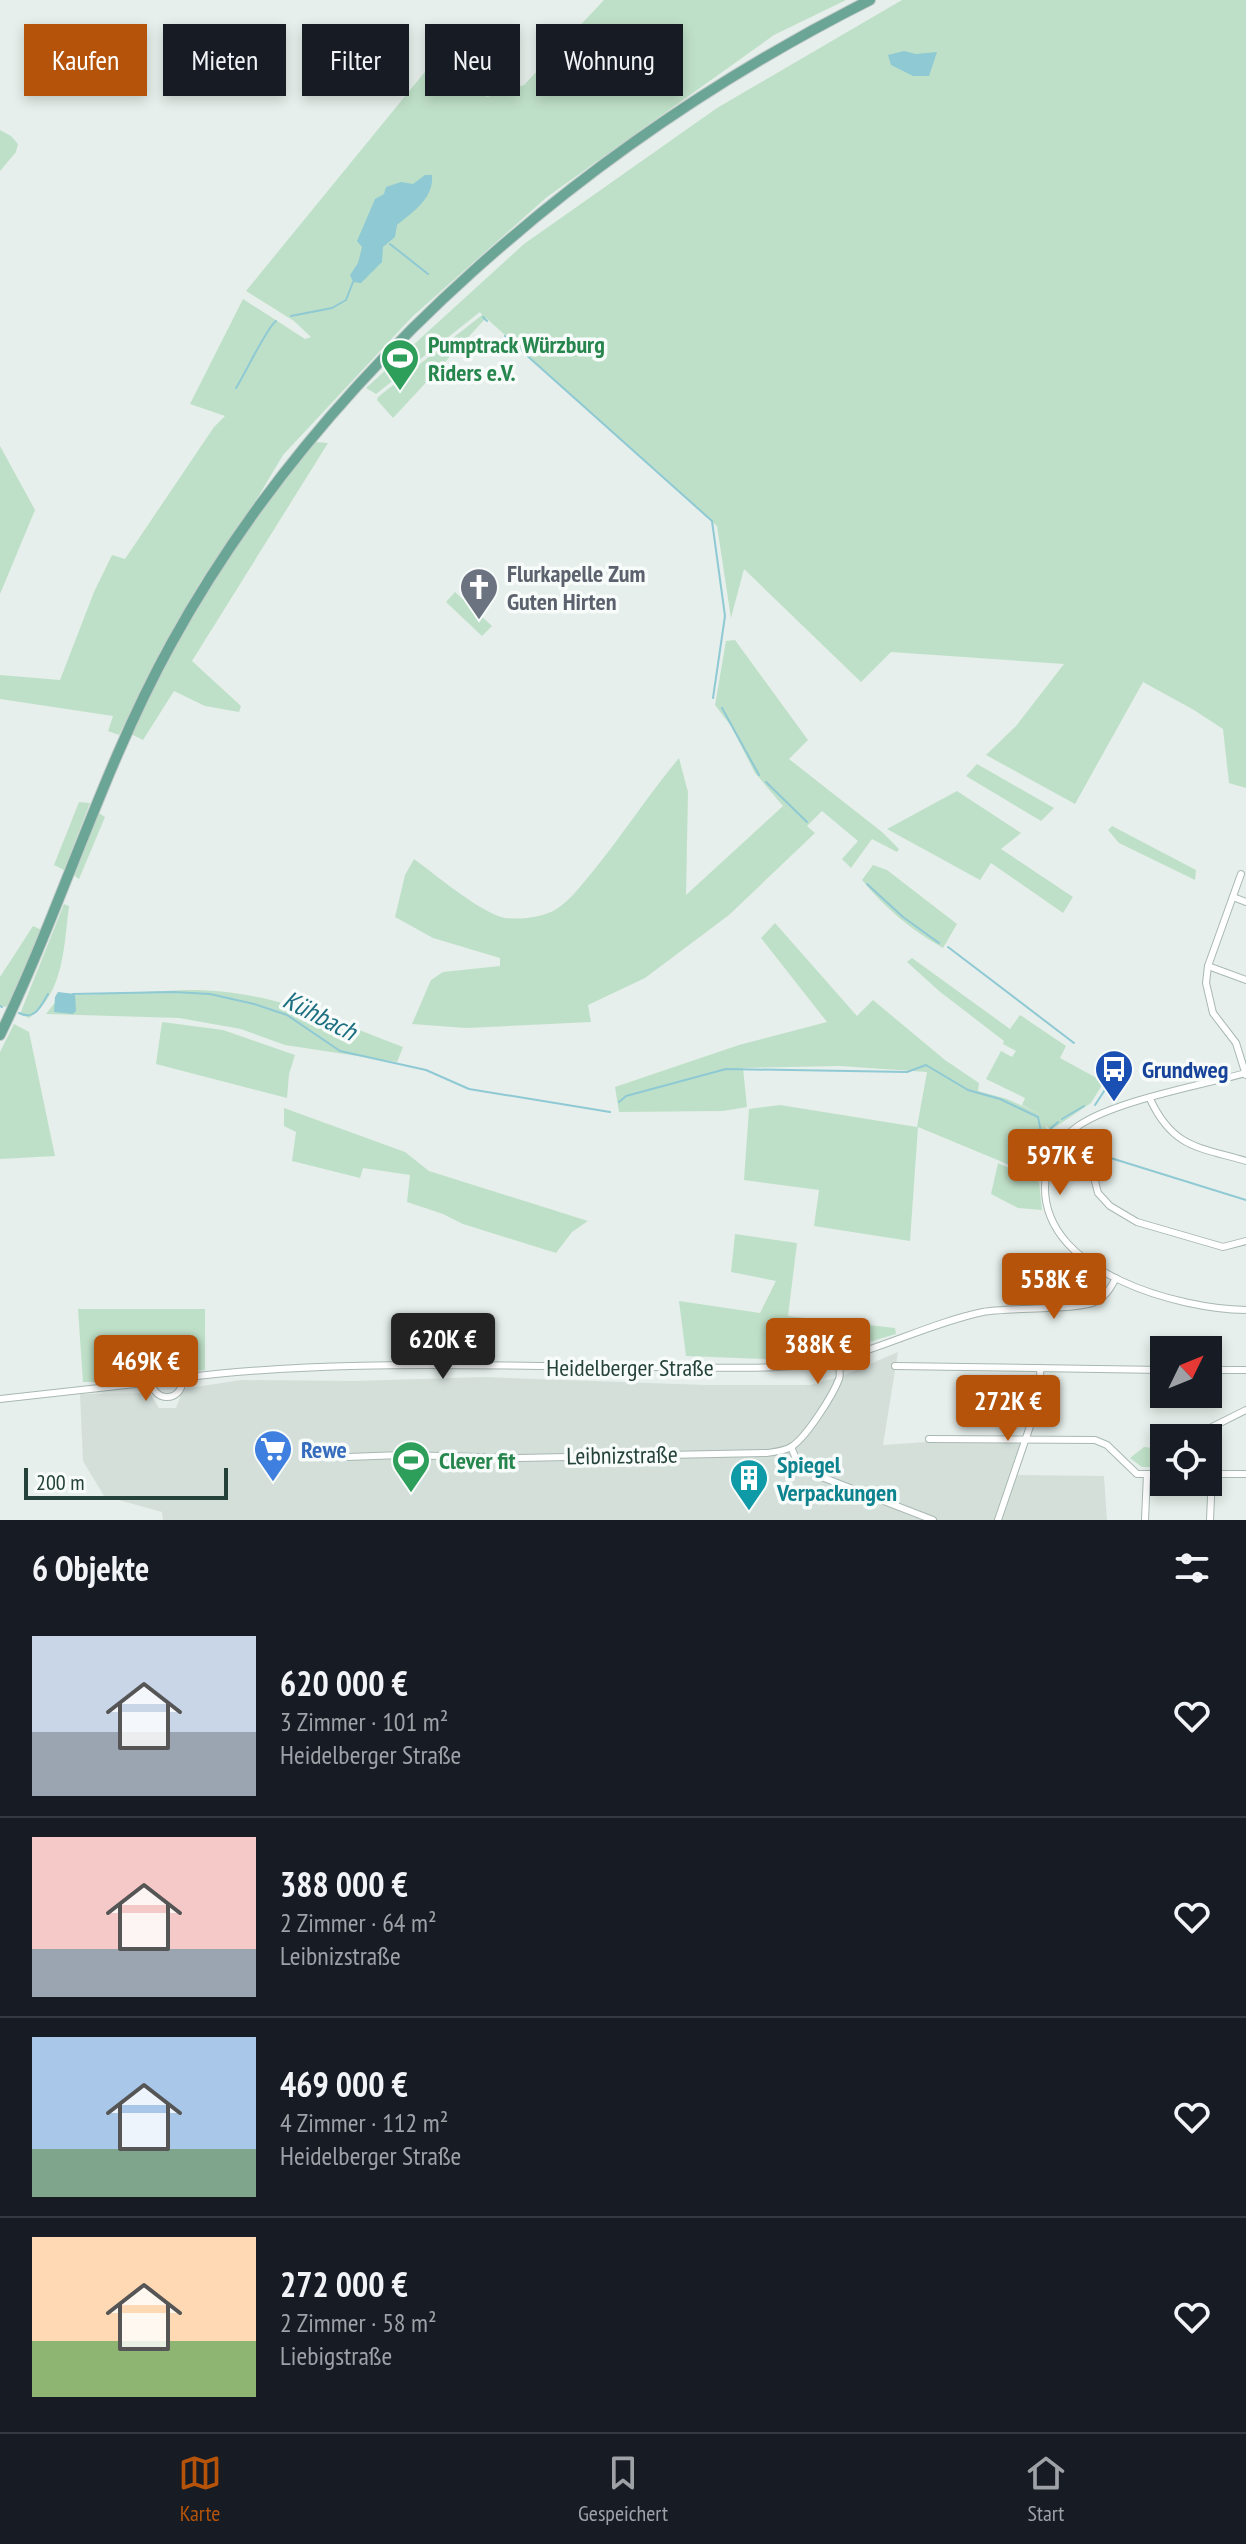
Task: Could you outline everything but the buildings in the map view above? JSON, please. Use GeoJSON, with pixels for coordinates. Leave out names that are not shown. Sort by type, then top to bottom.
{"type":"FeatureCollection","features":[{"type":"Feature","properties":{"kind":"main road"},"geometry":{"type":"LineString","coordinates":[[1,1033],[118,753],[169,648],[206,583],[246,523],[316,434],[426,317],[509,241],[613,156],[721,85],[826,22],[870,0]]}},
{"type":"Feature","properties":{"kind":"street"},"geometry":{"type":"LineString","coordinates":[[1241,874],[1208,966],[1207,992],[1213,1013],[1236,1043],[1246,1074],[1150,1099],[1079,1125],[1058,1147],[1045,1178],[1045,1201],[1057,1230],[1082,1256],[1116,1278],[1140,1290],[1186,1303],[1246,1310]]}},
{"type":"Feature","properties":{"kind":"street"},"geometry":{"type":"LineString","coordinates":[[1233,897],[1246,902]]}},
{"type":"Feature","properties":{"kind":"street"},"geometry":{"type":"LineString","coordinates":[[1208,966],[1246,980]]}},
{"type":"Feature","properties":{"kind":"street"},"geometry":{"type":"LineString","coordinates":[[1150,1099],[1165,1127],[1184,1142],[1246,1161]]}},
{"type":"Feature","properties":{"kind":"street"},"geometry":{"type":"LineString","coordinates":[[1094,1177],[1098,1193],[1110,1206],[1137,1222],[1223,1247],[1246,1241]]}},
{"type":"Feature","properties":{"kind":"street","name":"Heidelberger Straße"},"geometry":{"type":"LineString","coordinates":[[182,1378],[290,1368],[741,1368],[802,1365],[838,1360],[982,1313],[1008,1308],[1089,1304],[1104,1296],[1116,1278]]}},
{"type":"Feature","properties":{"kind":"street"},"geometry":{"type":"LineString","coordinates":[[838,1360],[838,1381],[809,1428],[791,1447],[797,1461],[819,1476],[933,1520]]}},
{"type":"Feature","properties":{"kind":"street"},"geometry":{"type":"LineString","coordinates":[[895,1366],[1150,1370]]}},
{"type":"Feature","properties":{"kind":"street"},"geometry":{"type":"LineString","coordinates":[[168,1367],[177,1371],[182,1378],[178,1393],[169,1397],[159,1395],[153,1382],[159,1370],[168,1367]]}},
{"type":"Feature","properties":{"kind":"street"},"geometry":{"type":"LineString","coordinates":[[998,1520],[1041,1394],[1040,1368]]}},
{"type":"Feature","properties":{"kind":"street"},"geometry":{"type":"LineString","coordinates":[[1222,1370],[1246,1370]]}},
{"type":"Feature","properties":{"kind":"street"},"geometry":{"type":"LineString","coordinates":[[0,1399],[153,1382]]}},
{"type":"Feature","properties":{"kind":"street"},"geometry":{"type":"LineString","coordinates":[[1218,1424],[1246,1410]]}},
{"type":"Feature","properties":{"kind":"street"},"geometry":{"type":"LineString","coordinates":[[929,1439],[1095,1440],[1107,1445],[1137,1474],[1147,1474],[1145,1520]]}},
{"type":"Feature","properties":{"kind":"street","name":"Leibnizstraße"},"geometry":{"type":"LineString","coordinates":[[348,1457],[519,1458],[767,1453],[791,1447]]}},
{"type":"Feature","properties":{"kind":"street"},"geometry":{"type":"LineString","coordinates":[[1222,1474],[1246,1474]]}},
{"type":"Feature","properties":{"kind":"street"},"geometry":{"type":"LineString","coordinates":[[1210,1496],[1210,1520]]}},
{"type":"Feature","properties":{"kind":"shaded area"},"geometry":{"type":"Polygon","coordinates":[[[898,1352],[883,1445],[1022,1439],[1013,1475],[1104,1476],[1107,1520],[163,1520],[162,1512],[104,1496],[83,1461],[80,1394],[150,1393],[159,1408],[176,1408],[183,1389],[241,1380],[355,1381],[483,1377],[706,1385],[810,1385],[842,1376],[898,1352]]]}},
{"type":"Feature","properties":{"kind":"green space"},"geometry":{"type":"Polygon","coordinates":[[[604,0],[846,0],[774,35],[547,197],[412,317],[283,455],[201,581],[162,648],[119,735],[108,731],[113,716],[0,699],[0,675],[60,680],[94,592],[112,555],[125,559],[214,427],[225,416],[190,404],[243,299],[305,339],[311,337],[294,321],[246,291],[405,96],[409,96],[409,91],[424,73],[425,96],[520,96],[520,86],[536,72],[536,96],[683,96],[683,24],[581,24],[604,0]]]}},
{"type":"Feature","properties":{"kind":"green space"},"geometry":{"type":"Polygon","coordinates":[[[902,0],[1246,0],[1246,788],[1229,783],[1223,729],[1143,682],[1075,804],[986,755],[1016,726],[1064,664],[891,652],[861,682],[744,569],[731,618],[717,526],[486,318],[393,418],[377,400],[378,397],[482,315],[480,312],[376,394],[366,388],[524,244],[717,108],[902,0]]]}},
{"type":"Feature","properties":{"kind":"green space"},"geometry":{"type":"Polygon","coordinates":[[[0,130],[18,144],[16,152],[0,171],[0,130]]]}},
{"type":"Feature","properties":{"kind":"green space"},"geometry":{"type":"Polygon","coordinates":[[[316,442],[328,443],[192,661],[241,706],[239,712],[205,706],[174,691],[143,740],[131,734],[170,657],[214,582],[262,510],[316,442]]]}},
{"type":"Feature","properties":{"kind":"green space"},"geometry":{"type":"Polygon","coordinates":[[[0,446],[35,510],[0,594],[0,446]]]}},
{"type":"Feature","properties":{"kind":"green space"},"geometry":{"type":"Polygon","coordinates":[[[455,592],[492,626],[482,636],[446,602],[455,592]]]}},
{"type":"Feature","properties":{"kind":"green space"},"geometry":{"type":"Polygon","coordinates":[[[735,640],[808,740],[789,759],[882,832],[899,849],[897,852],[872,839],[851,868],[842,859],[858,841],[822,811],[807,826],[815,833],[729,915],[645,978],[588,1005],[591,1022],[466,1028],[412,1024],[431,980],[443,972],[500,966],[500,958],[433,938],[395,917],[405,875],[414,859],[491,913],[514,919],[529,918],[555,910],[571,897],[679,758],[688,792],[686,895],[783,806],[755,773],[731,726],[715,705],[726,641],[735,640]]]}},
{"type":"Feature","properties":{"kind":"green space"},"geometry":{"type":"Polygon","coordinates":[[[977,764],[1054,808],[1041,821],[966,776],[977,764]]]}},
{"type":"Feature","properties":{"kind":"green space"},"geometry":{"type":"Polygon","coordinates":[[[957,791],[1021,833],[1001,849],[1073,897],[1063,913],[991,863],[980,880],[887,829],[957,791]]]}},
{"type":"Feature","properties":{"kind":"green space"},"geometry":{"type":"Polygon","coordinates":[[[79,802],[90,803],[64,870],[54,865],[79,802]]]}},
{"type":"Feature","properties":{"kind":"green space"},"geometry":{"type":"Polygon","coordinates":[[[97,812],[105,817],[79,879],[71,873],[97,812]]]}},
{"type":"Feature","properties":{"kind":"green space"},"geometry":{"type":"Polygon","coordinates":[[[1112,826],[1196,870],[1195,880],[1119,843],[1108,830],[1112,826]]]}},
{"type":"Feature","properties":{"kind":"green space"},"geometry":{"type":"Polygon","coordinates":[[[873,865],[887,870],[957,924],[943,948],[899,918],[862,880],[873,865]]]}},
{"type":"Feature","properties":{"kind":"green space"},"geometry":{"type":"Polygon","coordinates":[[[64,904],[69,906],[56,982],[41,1008],[29,1018],[20,1014],[64,904]]]}},
{"type":"Feature","properties":{"kind":"green space"},"geometry":{"type":"Polygon","coordinates":[[[775,923],[857,1016],[873,1000],[945,1060],[979,1083],[978,1091],[1007,1099],[1040,1114],[1022,1105],[1025,1098],[986,1079],[1001,1051],[1012,1057],[1016,1051],[1003,1044],[1004,1041],[939,991],[907,962],[912,958],[1010,1029],[1020,1015],[1066,1046],[1060,1058],[1104,1082],[1091,1103],[1051,1130],[1045,1125],[1048,1131],[1044,1139],[1053,1148],[1045,1166],[1038,1172],[1024,1171],[918,1127],[910,1241],[814,1226],[819,1190],[744,1180],[749,1109],[780,1105],[917,1127],[927,1072],[840,1066],[743,1068],[747,1107],[723,1111],[619,1112],[615,1087],[739,1045],[827,1022],[761,938],[775,923]]]}},
{"type":"Feature","properties":{"kind":"green space"},"geometry":{"type":"Polygon","coordinates":[[[33,926],[42,930],[9,1005],[5,1007],[0,1005],[0,977],[33,926]]]}},
{"type":"Feature","properties":{"kind":"green space"},"geometry":{"type":"Polygon","coordinates":[[[216,991],[271,1000],[403,1047],[397,1062],[285,1045],[241,1029],[179,1018],[46,1014],[60,996],[216,991]]]}},
{"type":"Feature","properties":{"kind":"green space"},"geometry":{"type":"Polygon","coordinates":[[[162,1022],[223,1030],[295,1055],[289,1074],[287,1098],[156,1064],[162,1022]]]}},
{"type":"Feature","properties":{"kind":"green space"},"geometry":{"type":"Polygon","coordinates":[[[14,1024],[29,1032],[55,1156],[0,1159],[0,1052],[14,1024]]]}},
{"type":"Feature","properties":{"kind":"green space"},"geometry":{"type":"Polygon","coordinates":[[[284,1108],[405,1152],[429,1171],[588,1221],[572,1232],[556,1253],[463,1224],[407,1202],[410,1175],[363,1168],[360,1178],[292,1161],[296,1132],[284,1126],[284,1108]]]}},
{"type":"Feature","properties":{"kind":"green space"},"geometry":{"type":"Polygon","coordinates":[[[998,1163],[1039,1182],[1042,1210],[1018,1208],[991,1194],[998,1163]]]}},
{"type":"Feature","properties":{"kind":"green space"},"geometry":{"type":"Polygon","coordinates":[[[735,1234],[797,1243],[788,1316],[895,1328],[896,1334],[825,1355],[766,1359],[686,1356],[679,1301],[760,1313],[776,1281],[731,1272],[735,1234]]]}},
{"type":"Feature","properties":{"kind":"green space"},"geometry":{"type":"Polygon","coordinates":[[[78,1309],[205,1309],[205,1370],[184,1372],[169,1364],[136,1378],[83,1382],[78,1309]]]}},
{"type":"Feature","properties":{"kind":"green space"},"geometry":{"type":"Polygon","coordinates":[[[1144,1447],[1150,1448],[1150,1467],[1142,1467],[1130,1458],[1144,1447]]]}},
{"type":"Feature","properties":{"kind":"water"},"geometry":{"type":"Polygon","coordinates":[[[904,51],[916,54],[937,52],[929,76],[913,76],[891,65],[888,55],[904,51]]]}},
{"type":"Feature","properties":{"kind":"water"},"geometry":{"type":"Polygon","coordinates":[[[425,175],[432,175],[426,197],[397,225],[395,237],[383,247],[382,262],[361,283],[353,282],[350,275],[358,263],[362,247],[357,241],[375,199],[384,194],[386,187],[401,182],[413,184],[425,175]]]}},
{"type":"Feature","properties":{"kind":"water"},"geometry":{"type":"Polygon","coordinates":[[[58,992],[75,994],[76,1011],[73,1014],[54,1012],[58,992]]]}},
{"type":"Feature","properties":{"kind":"waterway"},"geometry":{"type":"LineString","coordinates":[[390,244],[428,274]]}},
{"type":"Feature","properties":{"kind":"waterway"},"geometry":{"type":"LineString","coordinates":[[291,316],[332,308],[346,300],[353,282]]}},
{"type":"Feature","properties":{"kind":"waterway"},"geometry":{"type":"LineString","coordinates":[[483,317],[487,321]]}},
{"type":"Feature","properties":{"kind":"waterway"},"geometry":{"type":"LineString","coordinates":[[236,388],[276,321]]}},
{"type":"Feature","properties":{"kind":"waterway"},"geometry":{"type":"LineString","coordinates":[[505,336],[712,521],[725,616],[713,698]]}},
{"type":"Feature","properties":{"kind":"waterway"},"geometry":{"type":"LineString","coordinates":[[722,708],[759,775]]}},
{"type":"Feature","properties":{"kind":"waterway"},"geometry":{"type":"LineString","coordinates":[[766,782],[807,822]]}},
{"type":"Feature","properties":{"kind":"waterway"},"geometry":{"type":"LineString","coordinates":[[867,884],[903,917],[939,943]]}},
{"type":"Feature","properties":{"kind":"waterway"},"geometry":{"type":"LineString","coordinates":[[948,947],[1074,1043]]}},
{"type":"Feature","properties":{"kind":"waterway","name":"Kühbach"},"geometry":{"type":"LineString","coordinates":[[19,1013],[33,1014],[48,994]]}},
{"type":"Feature","properties":{"kind":"waterway","name":"Kühbach"},"geometry":{"type":"LineString","coordinates":[[73,994],[210,994],[287,1015],[340,1051],[426,1070],[469,1089],[610,1112]]}},
{"type":"Feature","properties":{"kind":"waterway","name":"Kühbach"},"geometry":{"type":"LineString","coordinates":[[619,1102],[626,1096],[726,1069],[907,1072],[926,1065],[968,1090],[1000,1099],[1038,1117],[1042,1137],[1050,1151]]}},
{"type":"Feature","properties":{"kind":"waterway"},"geometry":{"type":"LineString","coordinates":[[1095,1105],[1114,1076]]}},
{"type":"Feature","properties":{"kind":"waterway"},"geometry":{"type":"LineString","coordinates":[[1062,1119],[1084,1106]]}},
{"type":"Feature","properties":{"kind":"waterway"},"geometry":{"type":"LineString","coordinates":[[1050,1129],[1058,1122]]}},
{"type":"Feature","properties":{"kind":"waterway","name":"Kühbach"},"geometry":{"type":"LineString","coordinates":[[1063,1157],[1074,1161],[1101,1155],[1246,1200]]}},
{"type":"Feature","properties":{"kind":"place","name":"Pumptrack Würzburg Riders e.V."},"geometry":{"type":"Point","coordinates":[400,392]}},
{"type":"Feature","properties":{"kind":"place","name":"Flurkapelle Zum Guten Hirten"},"geometry":{"type":"Point","coordinates":[479,621]}},
{"type":"Feature","properties":{"kind":"place","name":"Grundweg"},"geometry":{"type":"Point","coordinates":[1114,1103]}},
{"type":"Feature","properties":{"kind":"place","name":"Rewe"},"geometry":{"type":"Point","coordinates":[273,1483]}},
{"type":"Feature","properties":{"kind":"place","name":"Clever fit"},"geometry":{"type":"Point","coordinates":[411,1494]}},
{"type":"Feature","properties":{"kind":"place","name":"Spiegel Verpackungen"},"geometry":{"type":"Point","coordinates":[749,1512]}}]}
